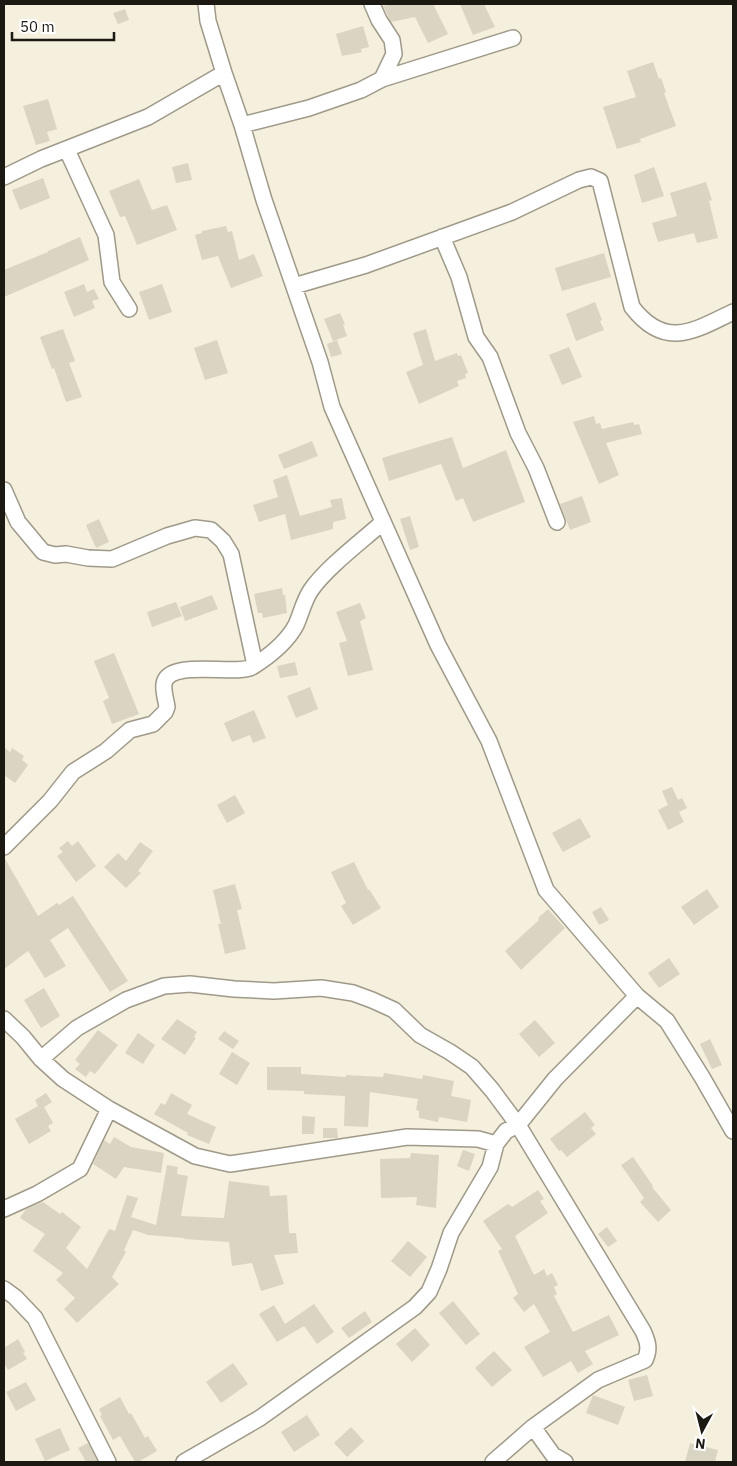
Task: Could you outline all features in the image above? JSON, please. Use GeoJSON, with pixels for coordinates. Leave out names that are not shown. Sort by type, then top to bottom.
{"type":"FeatureCollection","features":[{"type":"Feature","properties":{"kind":"street"},"geometry":{"type":"LineString","coordinates":[[206,4],[208,21],[224,73],[242,125],[264,200],[320,362],[332,407],[438,645],[489,741],[546,890],[637,996],[667,1021],[733,1131]]}},
{"type":"Feature","properties":{"kind":"street"},"geometry":{"type":"LineString","coordinates":[[372,4],[379,20],[392,40],[394,54],[382,79]]}},
{"type":"Feature","properties":{"kind":"street"},"geometry":{"type":"LineString","coordinates":[[242,125],[309,108],[361,90],[382,79],[513,38]]}},
{"type":"Feature","properties":{"kind":"street"},"geometry":{"type":"LineString","coordinates":[[4,177],[41,159],[148,117],[224,73]]}},
{"type":"Feature","properties":{"kind":"street"},"geometry":{"type":"LineString","coordinates":[[67,150],[106,235],[112,282],[129,309]]}},
{"type":"Feature","properties":{"kind":"street"},"geometry":{"type":"LineString","coordinates":[[294,286],[366,266],[512,212],[579,180],[591,177],[600,181],[632,307],[640,318],[672,335],[694,331],[733,312]]}},
{"type":"Feature","properties":{"kind":"street"},"geometry":{"type":"LineString","coordinates":[[442,237],[458,277],[476,337],[490,357],[518,433],[536,468],[557,522]]}},
{"type":"Feature","properties":{"kind":"street"},"geometry":{"type":"LineString","coordinates":[[4,490],[18,522],[43,552],[54,555],[66,554],[88,558],[112,559],[167,536],[195,528],[211,530],[223,541],[231,554],[255,665]]}},
{"type":"Feature","properties":{"kind":"street"},"geometry":{"type":"LineString","coordinates":[[4,847],[50,801],[74,772],[106,751],[130,730],[154,724],[168,707],[164,685],[167,678],[175,672],[210,668],[244,670],[255,665],[288,637],[311,590],[332,567],[383,522]]}},
{"type":"Feature","properties":{"kind":"street"},"geometry":{"type":"LineString","coordinates":[[41,1059],[77,1028],[126,1000],[164,986],[190,984],[274,991],[322,988],[354,993],[394,1010],[420,1035],[472,1067],[518,1125],[643,1332],[647,1339],[649,1351],[645,1360],[598,1380],[533,1427],[493,1462]]}},
{"type":"Feature","properties":{"kind":"street"},"geometry":{"type":"LineString","coordinates":[[184,1462],[260,1418],[415,1307],[428,1292],[439,1269],[451,1233],[490,1167],[496,1144],[506,1131],[518,1125],[555,1079],[637,996]]}},
{"type":"Feature","properties":{"kind":"street"},"geometry":{"type":"LineString","coordinates":[[4,1020],[63,1079],[109,1110],[196,1156],[230,1164],[407,1137],[478,1139],[496,1144]]}},
{"type":"Feature","properties":{"kind":"street"},"geometry":{"type":"LineString","coordinates":[[4,1209],[37,1194],[80,1169],[109,1110]]}},
{"type":"Feature","properties":{"kind":"street"},"geometry":{"type":"LineString","coordinates":[[4,1288],[35,1318],[108,1462]]}},
{"type":"Feature","properties":{"kind":"street"},"geometry":{"type":"LineString","coordinates":[[533,1427],[553,1456],[565,1462]]}},
{"type":"Feature","properties":{"kind":"building"},"geometry":{"type":"Polygon","coordinates":[[[392,4],[433,4],[448,34],[428,43],[415,17],[391,22],[383,6],[392,4]]]}},
{"type":"Feature","properties":{"kind":"building"},"geometry":{"type":"Polygon","coordinates":[[[460,4],[484,4],[495,27],[473,35],[460,4]]]}},
{"type":"Feature","properties":{"kind":"building"},"geometry":{"type":"Polygon","coordinates":[[[125,9],[129,20],[118,24],[113,13],[125,9]]]}},
{"type":"Feature","properties":{"kind":"building"},"geometry":{"type":"Polygon","coordinates":[[[363,26],[369,47],[361,49],[362,52],[342,56],[336,34],[363,26]]]}},
{"type":"Feature","properties":{"kind":"building"},"geometry":{"type":"Polygon","coordinates":[[[653,62],[659,79],[661,78],[666,92],[664,93],[676,126],[640,139],[641,142],[617,149],[603,107],[636,97],[627,71],[653,62]]]}},
{"type":"Feature","properties":{"kind":"building"},"geometry":{"type":"Polygon","coordinates":[[[48,99],[57,129],[47,132],[50,141],[36,145],[23,106],[48,99]]]}},
{"type":"Feature","properties":{"kind":"building"},"geometry":{"type":"Polygon","coordinates":[[[188,163],[192,180],[176,183],[172,167],[188,163]]]}},
{"type":"Feature","properties":{"kind":"building"},"geometry":{"type":"Polygon","coordinates":[[[654,167],[664,196],[642,203],[634,175],[654,167]]]}},
{"type":"Feature","properties":{"kind":"building"},"geometry":{"type":"Polygon","coordinates":[[[43,178],[50,198],[20,210],[12,190],[43,178]]]}},
{"type":"Feature","properties":{"kind":"building"},"geometry":{"type":"Polygon","coordinates":[[[139,179],[152,210],[167,205],[177,230],[137,245],[125,216],[120,217],[109,191],[139,179]]]}},
{"type":"Feature","properties":{"kind":"building"},"geometry":{"type":"Polygon","coordinates":[[[706,182],[712,200],[709,201],[718,238],[697,243],[694,233],[658,242],[652,223],[677,216],[670,193],[706,182]]]}},
{"type":"Feature","properties":{"kind":"building"},"geometry":{"type":"Polygon","coordinates":[[[226,226],[228,232],[232,231],[239,260],[254,254],[263,276],[231,288],[218,256],[202,260],[195,235],[202,233],[202,231],[226,226]]]}},
{"type":"Feature","properties":{"kind":"building"},"geometry":{"type":"Polygon","coordinates":[[[80,237],[89,260],[4,297],[4,270],[80,237]]]}},
{"type":"Feature","properties":{"kind":"building"},"geometry":{"type":"Polygon","coordinates":[[[604,253],[611,277],[562,291],[555,268],[604,253]]]}},
{"type":"Feature","properties":{"kind":"building"},"geometry":{"type":"Polygon","coordinates":[[[84,284],[87,292],[94,289],[99,299],[92,301],[95,308],[74,317],[64,292],[84,284]]]}},
{"type":"Feature","properties":{"kind":"building"},"geometry":{"type":"Polygon","coordinates":[[[162,284],[172,312],[149,320],[139,292],[162,284]]]}},
{"type":"Feature","properties":{"kind":"building"},"geometry":{"type":"Polygon","coordinates":[[[595,302],[604,330],[576,341],[566,314],[595,302]]]}},
{"type":"Feature","properties":{"kind":"building"},"geometry":{"type":"Polygon","coordinates":[[[340,313],[345,324],[343,325],[347,336],[333,341],[324,319],[340,313]]]}},
{"type":"Feature","properties":{"kind":"building"},"geometry":{"type":"Polygon","coordinates":[[[63,329],[75,361],[69,363],[82,397],[66,402],[40,337],[63,329]]]}},
{"type":"Feature","properties":{"kind":"building"},"geometry":{"type":"Polygon","coordinates":[[[426,329],[435,361],[457,353],[458,356],[461,355],[468,373],[465,374],[466,378],[457,381],[459,386],[419,404],[406,372],[423,365],[413,333],[426,329]]]}},
{"type":"Feature","properties":{"kind":"building"},"geometry":{"type":"Polygon","coordinates":[[[217,340],[228,373],[205,380],[194,348],[217,340]]]}},
{"type":"Feature","properties":{"kind":"building"},"geometry":{"type":"Polygon","coordinates":[[[337,340],[342,354],[331,357],[327,344],[337,340]]]}},
{"type":"Feature","properties":{"kind":"building"},"geometry":{"type":"Polygon","coordinates":[[[569,347],[582,377],[562,385],[549,355],[569,347]]]}},
{"type":"Feature","properties":{"kind":"building"},"geometry":{"type":"Polygon","coordinates":[[[594,416],[596,424],[600,423],[602,429],[633,422],[634,425],[639,424],[642,434],[606,443],[619,475],[599,484],[573,422],[594,416]]]}},
{"type":"Feature","properties":{"kind":"building"},"geometry":{"type":"Polygon","coordinates":[[[452,437],[463,468],[506,450],[525,502],[473,522],[463,498],[456,501],[441,464],[389,481],[382,458],[452,437]]]}},
{"type":"Feature","properties":{"kind":"building"},"geometry":{"type":"Polygon","coordinates":[[[312,441],[318,456],[284,469],[278,455],[312,441]]]}},
{"type":"Feature","properties":{"kind":"building"},"geometry":{"type":"Polygon","coordinates":[[[287,475],[300,516],[332,507],[330,500],[342,498],[346,519],[333,522],[333,529],[291,540],[285,514],[259,522],[253,505],[278,497],[273,480],[287,475]]]}},
{"type":"Feature","properties":{"kind":"building"},"geometry":{"type":"Polygon","coordinates":[[[582,496],[591,522],[570,530],[560,504],[582,496]]]}},
{"type":"Feature","properties":{"kind":"building"},"geometry":{"type":"Polygon","coordinates":[[[410,516],[419,547],[410,550],[400,519],[410,516]]]}},
{"type":"Feature","properties":{"kind":"building"},"geometry":{"type":"Polygon","coordinates":[[[99,519],[109,542],[96,548],[86,525],[99,519]]]}},
{"type":"Feature","properties":{"kind":"building"},"geometry":{"type":"Polygon","coordinates":[[[282,588],[283,595],[285,595],[287,613],[263,618],[262,613],[258,613],[254,594],[282,588]]]}},
{"type":"Feature","properties":{"kind":"building"},"geometry":{"type":"Polygon","coordinates":[[[212,595],[218,609],[185,621],[180,607],[212,595]]]}},
{"type":"Feature","properties":{"kind":"building"},"geometry":{"type":"Polygon","coordinates":[[[176,602],[182,616],[152,627],[147,612],[176,602]]]}},
{"type":"Feature","properties":{"kind":"building"},"geometry":{"type":"Polygon","coordinates":[[[360,603],[366,618],[360,621],[373,670],[348,676],[339,643],[347,641],[336,612],[360,603]]]}},
{"type":"Feature","properties":{"kind":"building"},"geometry":{"type":"Polygon","coordinates":[[[114,653],[139,714],[112,724],[103,701],[109,698],[94,661],[114,653]]]}},
{"type":"Feature","properties":{"kind":"building"},"geometry":{"type":"Polygon","coordinates":[[[295,662],[298,675],[280,678],[277,666],[295,662]]]}},
{"type":"Feature","properties":{"kind":"building"},"geometry":{"type":"Polygon","coordinates":[[[310,687],[318,709],[296,718],[287,696],[310,687]]]}},
{"type":"Feature","properties":{"kind":"building"},"geometry":{"type":"Polygon","coordinates":[[[254,710],[266,738],[253,743],[250,735],[232,742],[224,723],[254,710]]]}},
{"type":"Feature","properties":{"kind":"building"},"geometry":{"type":"Polygon","coordinates":[[[4,747],[10,752],[12,748],[24,756],[22,760],[28,765],[15,783],[4,775],[4,747]]]}},
{"type":"Feature","properties":{"kind":"building"},"geometry":{"type":"Polygon","coordinates":[[[672,787],[678,800],[682,798],[687,808],[679,812],[684,822],[668,830],[658,810],[668,805],[662,791],[672,787]]]}},
{"type":"Feature","properties":{"kind":"building"},"geometry":{"type":"Polygon","coordinates":[[[235,795],[245,813],[227,823],[217,805],[235,795]]]}},
{"type":"Feature","properties":{"kind":"building"},"geometry":{"type":"Polygon","coordinates":[[[580,818],[591,837],[563,852],[552,833],[580,818]]]}},
{"type":"Feature","properties":{"kind":"building"},"geometry":{"type":"Polygon","coordinates":[[[68,841],[72,846],[78,841],[96,866],[76,882],[57,856],[63,852],[59,848],[68,841]]]}},
{"type":"Feature","properties":{"kind":"building"},"geometry":{"type":"Polygon","coordinates":[[[140,842],[153,851],[138,871],[141,873],[126,888],[104,867],[118,853],[126,861],[140,842]]]}},
{"type":"Feature","properties":{"kind":"building"},"geometry":{"type":"Polygon","coordinates":[[[4,857],[38,916],[57,903],[59,905],[73,896],[128,981],[110,992],[68,928],[50,940],[66,966],[45,978],[28,951],[4,969],[4,857]]]}},
{"type":"Feature","properties":{"kind":"building"},"geometry":{"type":"Polygon","coordinates":[[[354,862],[368,890],[381,908],[353,925],[341,906],[346,903],[331,872],[354,862]]]}},
{"type":"Feature","properties":{"kind":"building"},"geometry":{"type":"Polygon","coordinates":[[[235,884],[242,909],[237,910],[246,949],[225,954],[218,924],[221,924],[213,890],[235,884]]]}},
{"type":"Feature","properties":{"kind":"building"},"geometry":{"type":"Polygon","coordinates":[[[707,889],[719,907],[694,925],[681,907],[707,889]]]}},
{"type":"Feature","properties":{"kind":"building"},"geometry":{"type":"Polygon","coordinates":[[[601,907],[609,920],[599,925],[592,912],[601,907]]]}},
{"type":"Feature","properties":{"kind":"building"},"geometry":{"type":"Polygon","coordinates":[[[548,909],[565,928],[521,970],[505,951],[539,920],[538,918],[548,909]]]}},
{"type":"Feature","properties":{"kind":"building"},"geometry":{"type":"Polygon","coordinates":[[[669,958],[680,974],[659,988],[648,973],[669,958]]]}},
{"type":"Feature","properties":{"kind":"building"},"geometry":{"type":"Polygon","coordinates":[[[44,988],[60,1016],[41,1028],[24,1000],[44,988]]]}},
{"type":"Feature","properties":{"kind":"building"},"geometry":{"type":"Polygon","coordinates":[[[177,1019],[197,1032],[194,1037],[196,1038],[185,1055],[161,1039],[177,1019]]]}},
{"type":"Feature","properties":{"kind":"building"},"geometry":{"type":"Polygon","coordinates":[[[535,1020],[555,1043],[539,1057],[519,1034],[535,1020]]]}},
{"type":"Feature","properties":{"kind":"building"},"geometry":{"type":"Polygon","coordinates":[[[98,1030],[118,1045],[95,1074],[90,1071],[86,1077],[75,1069],[80,1064],[75,1060],[98,1030]]]}},
{"type":"Feature","properties":{"kind":"building"},"geometry":{"type":"Polygon","coordinates":[[[224,1031],[239,1041],[233,1049],[218,1039],[224,1031]]]}},
{"type":"Feature","properties":{"kind":"building"},"geometry":{"type":"Polygon","coordinates":[[[138,1033],[155,1045],[143,1064],[125,1053],[138,1033]]]}},
{"type":"Feature","properties":{"kind":"building"},"geometry":{"type":"Polygon","coordinates":[[[710,1039],[722,1065],[712,1069],[700,1044],[710,1039]]]}},
{"type":"Feature","properties":{"kind":"building"},"geometry":{"type":"Polygon","coordinates":[[[232,1052],[250,1063],[237,1085],[219,1074],[232,1052]]]}},
{"type":"Feature","properties":{"kind":"building"},"geometry":{"type":"Polygon","coordinates":[[[267,1067],[301,1067],[301,1074],[383,1077],[384,1073],[422,1079],[423,1075],[454,1081],[451,1096],[471,1100],[467,1122],[439,1117],[438,1122],[419,1118],[419,1111],[416,1110],[418,1099],[370,1092],[368,1127],[344,1126],[345,1096],[304,1094],[304,1091],[267,1090],[267,1067]]]}},
{"type":"Feature","properties":{"kind":"building"},"geometry":{"type":"Polygon","coordinates":[[[46,1093],[52,1102],[44,1107],[53,1123],[48,1126],[51,1131],[29,1144],[15,1119],[38,1106],[35,1100],[46,1093]]]}},
{"type":"Feature","properties":{"kind":"building"},"geometry":{"type":"Polygon","coordinates":[[[171,1093],[192,1105],[187,1114],[216,1127],[209,1144],[187,1135],[188,1133],[154,1114],[161,1103],[165,1105],[171,1093]]]}},
{"type":"Feature","properties":{"kind":"building"},"geometry":{"type":"Polygon","coordinates":[[[585,1112],[595,1125],[591,1128],[596,1134],[567,1157],[561,1150],[559,1151],[550,1139],[585,1112]]]}},
{"type":"Feature","properties":{"kind":"building"},"geometry":{"type":"Polygon","coordinates":[[[302,1116],[315,1117],[314,1134],[302,1134],[302,1116]]]}},
{"type":"Feature","properties":{"kind":"building"},"geometry":{"type":"Polygon","coordinates":[[[323,1128],[337,1128],[338,1138],[323,1138],[323,1128]]]}},
{"type":"Feature","properties":{"kind":"building"},"geometry":{"type":"Polygon","coordinates":[[[114,1137],[131,1147],[164,1153],[161,1173],[124,1167],[116,1179],[93,1164],[104,1140],[110,1144],[114,1137]]]}},
{"type":"Feature","properties":{"kind":"building"},"geometry":{"type":"Polygon","coordinates":[[[463,1150],[475,1154],[469,1171],[457,1166],[463,1150]]]}},
{"type":"Feature","properties":{"kind":"building"},"geometry":{"type":"Polygon","coordinates":[[[411,1153],[439,1155],[436,1208],[416,1205],[417,1197],[381,1198],[380,1159],[410,1158],[411,1153]]]}},
{"type":"Feature","properties":{"kind":"building"},"geometry":{"type":"Polygon","coordinates":[[[633,1157],[652,1187],[671,1210],[658,1222],[640,1202],[644,1198],[621,1165],[633,1157]]]}},
{"type":"Feature","properties":{"kind":"building"},"geometry":{"type":"Polygon","coordinates":[[[167,1165],[178,1167],[177,1174],[188,1176],[181,1216],[224,1218],[229,1181],[269,1186],[270,1196],[287,1195],[289,1233],[296,1233],[298,1253],[274,1255],[284,1284],[261,1291],[252,1263],[232,1266],[229,1242],[148,1235],[133,1230],[124,1250],[126,1252],[112,1277],[119,1284],[77,1323],[64,1309],[75,1298],[56,1280],[63,1273],[33,1251],[45,1234],[20,1218],[26,1209],[43,1202],[60,1214],[62,1212],[81,1227],[66,1248],[87,1269],[109,1229],[115,1231],[127,1195],[138,1198],[131,1217],[156,1225],[167,1165]]]}},
{"type":"Feature","properties":{"kind":"building"},"geometry":{"type":"Polygon","coordinates":[[[538,1190],[544,1199],[540,1201],[548,1213],[515,1236],[534,1275],[544,1269],[547,1276],[552,1273],[558,1285],[554,1287],[557,1294],[554,1296],[573,1332],[609,1315],[619,1335],[585,1351],[593,1364],[578,1373],[571,1361],[543,1377],[524,1347],[550,1332],[534,1304],[524,1312],[513,1298],[518,1294],[498,1251],[502,1249],[483,1221],[508,1204],[512,1207],[538,1190]]]}},
{"type":"Feature","properties":{"kind":"building"},"geometry":{"type":"Polygon","coordinates":[[[607,1227],[617,1241],[608,1247],[598,1234],[607,1227]]]}},
{"type":"Feature","properties":{"kind":"building"},"geometry":{"type":"Polygon","coordinates":[[[408,1241],[427,1257],[410,1277],[391,1261],[408,1241]]]}},
{"type":"Feature","properties":{"kind":"building"},"geometry":{"type":"Polygon","coordinates":[[[453,1301],[480,1334],[466,1345],[439,1313],[453,1301]]]}},
{"type":"Feature","properties":{"kind":"building"},"geometry":{"type":"Polygon","coordinates":[[[314,1304],[334,1332],[317,1344],[304,1326],[277,1342],[259,1314],[274,1305],[285,1324],[314,1304]]]}},
{"type":"Feature","properties":{"kind":"building"},"geometry":{"type":"Polygon","coordinates":[[[365,1311],[372,1322],[349,1338],[341,1328],[365,1311]]]}},
{"type":"Feature","properties":{"kind":"building"},"geometry":{"type":"Polygon","coordinates":[[[415,1328],[430,1345],[412,1362],[396,1344],[415,1328]]]}},
{"type":"Feature","properties":{"kind":"building"},"geometry":{"type":"Polygon","coordinates":[[[18,1339],[27,1359],[8,1370],[4,1363],[4,1348],[18,1339]]]}},
{"type":"Feature","properties":{"kind":"building"},"geometry":{"type":"Polygon","coordinates":[[[494,1351],[512,1370],[492,1387],[475,1368],[494,1351]]]}},
{"type":"Feature","properties":{"kind":"building"},"geometry":{"type":"Polygon","coordinates":[[[233,1363],[248,1384],[221,1403],[206,1382],[233,1363]]]}},
{"type":"Feature","properties":{"kind":"building"},"geometry":{"type":"Polygon","coordinates":[[[647,1375],[653,1396],[634,1401],[628,1380],[647,1375]]]}},
{"type":"Feature","properties":{"kind":"building"},"geometry":{"type":"Polygon","coordinates":[[[26,1382],[36,1400],[16,1411],[6,1392],[26,1382]]]}},
{"type":"Feature","properties":{"kind":"building"},"geometry":{"type":"Polygon","coordinates":[[[593,1395],[625,1407],[618,1425],[586,1413],[593,1395]]]}},
{"type":"Feature","properties":{"kind":"building"},"geometry":{"type":"Polygon","coordinates":[[[120,1397],[145,1438],[148,1436],[157,1451],[138,1462],[135,1462],[120,1436],[113,1440],[100,1416],[102,1415],[99,1409],[120,1397]]]}},
{"type":"Feature","properties":{"kind":"building"},"geometry":{"type":"Polygon","coordinates":[[[307,1415],[320,1435],[294,1452],[281,1432],[307,1415]]]}},
{"type":"Feature","properties":{"kind":"building"},"geometry":{"type":"Polygon","coordinates":[[[351,1427],[364,1441],[347,1457],[334,1443],[351,1427]]]}},
{"type":"Feature","properties":{"kind":"building"},"geometry":{"type":"Polygon","coordinates":[[[60,1428],[70,1450],[45,1461],[35,1439],[60,1428]]]}},
{"type":"Feature","properties":{"kind":"building"},"geometry":{"type":"Polygon","coordinates":[[[88,1443],[98,1462],[86,1462],[78,1448],[88,1443]]]}},
{"type":"Feature","properties":{"kind":"building"},"geometry":{"type":"Polygon","coordinates":[[[690,1443],[718,1450],[715,1462],[685,1462],[690,1443]]]}}]}
